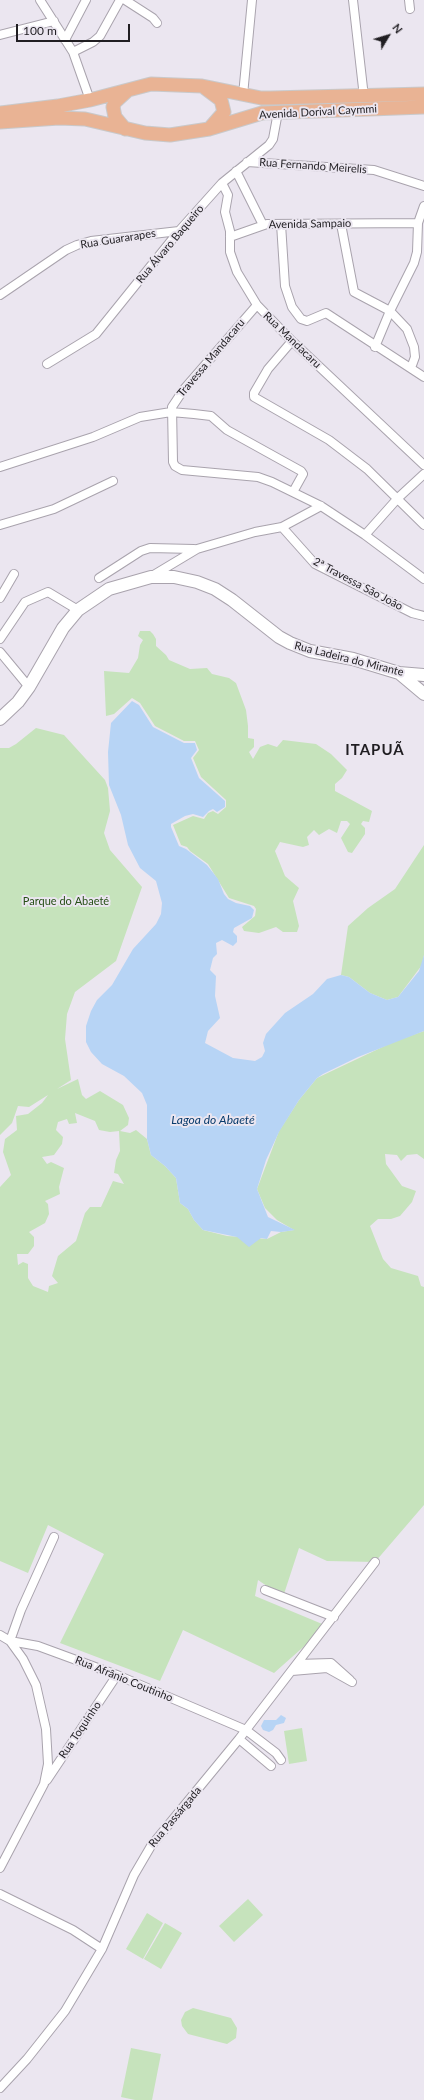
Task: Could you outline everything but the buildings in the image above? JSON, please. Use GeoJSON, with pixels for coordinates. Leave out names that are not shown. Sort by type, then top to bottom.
{"type":"FeatureCollection","features":[{"type":"Feature","properties":{"kind":"main road","name":"Avenida Dorival Caymmi"},"geometry":{"type":"LineString","coordinates":[[0,113],[90,100],[151,84],[202,86],[271,98],[424,94]]}},
{"type":"Feature","properties":{"kind":"main road"},"geometry":{"type":"LineString","coordinates":[[202,86],[216,95],[224,106],[222,117],[209,129]]}},
{"type":"Feature","properties":{"kind":"main road"},"geometry":{"type":"LineString","coordinates":[[125,129],[115,117],[113,107],[118,98],[132,88]]}},
{"type":"Feature","properties":{"kind":"main road","name":"Avenida Dorival Caymmi"},"geometry":{"type":"LineString","coordinates":[[0,122],[59,118],[84,119],[144,133],[170,135],[209,129],[262,113],[424,106]]}},
{"type":"Feature","properties":{"kind":"street"},"geometry":{"type":"LineString","coordinates":[[40,0],[72,52],[90,100]]}},
{"type":"Feature","properties":{"kind":"street"},"geometry":{"type":"LineString","coordinates":[[65,40],[86,0]]}},
{"type":"Feature","properties":{"kind":"street"},"geometry":{"type":"LineString","coordinates":[[72,52],[93,42],[100,36],[120,0]]}},
{"type":"Feature","properties":{"kind":"street"},"geometry":{"type":"LineString","coordinates":[[125,0],[153,18],[157,23]]}},
{"type":"Feature","properties":{"kind":"street"},"geometry":{"type":"LineString","coordinates":[[243,94],[252,0]]}},
{"type":"Feature","properties":{"kind":"street"},"geometry":{"type":"LineString","coordinates":[[353,0],[364,96]]}},
{"type":"Feature","properties":{"kind":"street"},"geometry":{"type":"LineString","coordinates":[[409,0],[410,9]]}},
{"type":"Feature","properties":{"kind":"street"},"geometry":{"type":"LineString","coordinates":[[0,35],[54,22]]}},
{"type":"Feature","properties":{"kind":"street","name":"Rua Álvaro Baqueiro"},"geometry":{"type":"LineString","coordinates":[[47,364],[96,334],[179,231],[222,183],[269,145],[276,128],[278,112]]}},
{"type":"Feature","properties":{"kind":"street","name":"Rua Fernando Meirelis"},"geometry":{"type":"LineString","coordinates":[[247,162],[374,170],[424,186]]}},
{"type":"Feature","properties":{"kind":"street","name":"Avenida Sampaio"},"geometry":{"type":"LineString","coordinates":[[236,171],[263,225],[418,223]]}},
{"type":"Feature","properties":{"kind":"street","name":"Rua Mandacaru"},"geometry":{"type":"LineString","coordinates":[[222,183],[228,195],[225,212],[230,237],[230,252],[237,272],[257,305],[292,341],[424,465]]}},
{"type":"Feature","properties":{"kind":"street"},"geometry":{"type":"LineString","coordinates":[[375,347],[390,311],[420,253],[418,223],[424,206]]}},
{"type":"Feature","properties":{"kind":"street"},"geometry":{"type":"LineString","coordinates":[[281,224],[285,286],[292,307],[305,321],[324,313],[424,377]]}},
{"type":"Feature","properties":{"kind":"street"},"geometry":{"type":"LineString","coordinates":[[341,224],[354,292],[390,311],[407,329],[414,347],[415,357],[411,368]]}},
{"type":"Feature","properties":{"kind":"street"},"geometry":{"type":"LineString","coordinates":[[230,237],[263,225]]}},
{"type":"Feature","properties":{"kind":"street","name":"Rua Guararapes"},"geometry":{"type":"LineString","coordinates":[[0,295],[66,250],[77,245],[91,241],[179,231]]}},
{"type":"Feature","properties":{"kind":"street","name":"Travessa Mandacaru"},"geometry":{"type":"LineString","coordinates":[[171,412],[174,404],[184,389],[257,305]]}},
{"type":"Feature","properties":{"kind":"street"},"geometry":{"type":"LineString","coordinates":[[292,341],[264,375],[254,393],[254,397],[329,440],[367,469],[424,524]]}},
{"type":"Feature","properties":{"kind":"street"},"geometry":{"type":"LineString","coordinates":[[171,412],[173,462],[178,468],[182,470],[258,477],[293,492],[321,506],[365,535],[424,579]]}},
{"type":"Feature","properties":{"kind":"street"},"geometry":{"type":"LineString","coordinates":[[0,467],[93,437],[140,417],[171,412],[210,416],[227,430],[301,471],[303,474],[293,492]]}},
{"type":"Feature","properties":{"kind":"street"},"geometry":{"type":"LineString","coordinates":[[365,535],[398,498],[424,474]]}},
{"type":"Feature","properties":{"kind":"street"},"geometry":{"type":"LineString","coordinates":[[0,525],[54,509],[113,481]]}},
{"type":"Feature","properties":{"kind":"street"},"geometry":{"type":"LineString","coordinates":[[151,577],[197,549],[255,532],[282,527],[321,506]]}},
{"type":"Feature","properties":{"kind":"street","name":"2ª Travessa São João"},"geometry":{"type":"LineString","coordinates":[[282,527],[315,564],[412,613],[424,616]]}},
{"type":"Feature","properties":{"kind":"street"},"geometry":{"type":"LineString","coordinates":[[98,578],[140,551],[150,548],[197,549]]}},
{"type":"Feature","properties":{"kind":"street"},"geometry":{"type":"LineString","coordinates":[[0,598],[14,574]]}},
{"type":"Feature","properties":{"kind":"street","name":"Rua Ladeira do Mirante"},"geometry":{"type":"LineString","coordinates":[[0,719],[18,702],[29,686],[47,652],[63,628],[78,610],[109,589],[151,577],[174,577],[197,582],[215,589],[290,644],[310,651],[353,660],[399,673],[424,675]]}},
{"type":"Feature","properties":{"kind":"street"},"geometry":{"type":"LineString","coordinates":[[0,639],[25,602],[48,592],[78,610]]}},
{"type":"Feature","properties":{"kind":"street"},"geometry":{"type":"LineString","coordinates":[[0,652],[29,686]]}},
{"type":"Feature","properties":{"kind":"street"},"geometry":{"type":"LineString","coordinates":[[399,673],[424,694]]}},
{"type":"Feature","properties":{"kind":"street"},"geometry":{"type":"LineString","coordinates":[[0,1868],[44,1784],[48,1764],[40,1699],[30,1671],[10,1641],[21,1610],[54,1537]]}},
{"type":"Feature","properties":{"kind":"street","name":"Rua Passárgada"},"geometry":{"type":"LineString","coordinates":[[0,2088],[27,2059],[66,2011],[102,1949],[134,1875],[145,1854],[239,1740],[376,1562]]}},
{"type":"Feature","properties":{"kind":"street"},"geometry":{"type":"LineString","coordinates":[[264,1590],[334,1617]]}},
{"type":"Feature","properties":{"kind":"street","name":"Rua Afrânio Coutinho"},"geometry":{"type":"LineString","coordinates":[[0,1635],[10,1641],[38,1646],[117,1675],[246,1730],[276,1753],[281,1760]]}},
{"type":"Feature","properties":{"kind":"street"},"geometry":{"type":"LineString","coordinates":[[292,1671],[327,1668],[352,1682],[344,1673],[331,1663],[298,1664]]}},
{"type":"Feature","properties":{"kind":"street","name":"Rua Toquinho"},"geometry":{"type":"LineString","coordinates":[[44,1784],[117,1675]]}},
{"type":"Feature","properties":{"kind":"street"},"geometry":{"type":"LineString","coordinates":[[239,1740],[271,1766]]}},
{"type":"Feature","properties":{"kind":"street"},"geometry":{"type":"LineString","coordinates":[[0,1894],[72,1930],[102,1949]]}},
{"type":"Feature","properties":{"kind":"green space"},"geometry":{"type":"Polygon","coordinates":[[[140,631],[150,631],[153,634],[156,639],[156,646],[166,655],[169,660],[190,669],[207,668],[212,674],[229,678],[236,683],[246,710],[248,738],[254,739],[254,747],[249,752],[253,759],[260,747],[268,744],[277,747],[283,740],[316,744],[331,754],[347,770],[342,778],[335,784],[335,791],[372,811],[369,822],[363,821],[361,824],[365,828],[365,834],[352,853],[348,852],[341,838],[350,824],[347,821],[341,821],[337,833],[329,829],[319,835],[314,830],[307,837],[309,845],[303,847],[280,842],[275,851],[285,876],[299,888],[293,901],[299,926],[297,932],[283,932],[276,927],[259,933],[244,931],[242,927],[255,916],[256,909],[254,906],[229,898],[208,864],[190,851],[187,847],[181,845],[173,825],[193,816],[204,819],[208,813],[213,811],[218,814],[226,807],[226,800],[201,777],[193,758],[199,750],[195,741],[184,741],[155,726],[140,703],[132,698],[114,714],[106,716],[104,671],[129,673],[138,658],[140,645],[143,640],[138,636],[140,631]]]}},
{"type":"Feature","properties":{"kind":"green space","name":"Parque do Abaeté"},"geometry":{"type":"Polygon","coordinates":[[[36,728],[64,735],[105,780],[108,788],[110,811],[104,833],[110,850],[142,887],[116,961],[75,992],[67,1014],[65,1039],[71,1080],[57,1089],[78,1079],[82,1095],[86,1099],[100,1091],[123,1105],[129,1118],[128,1125],[120,1131],[130,1133],[136,1130],[147,1139],[151,1155],[165,1166],[176,1178],[180,1203],[188,1209],[194,1220],[203,1230],[227,1236],[267,1239],[281,1232],[294,1230],[277,1220],[265,1208],[257,1189],[279,1131],[299,1100],[317,1078],[393,1042],[424,1031],[424,1159],[417,1154],[407,1155],[401,1161],[397,1155],[385,1154],[386,1164],[402,1186],[416,1191],[412,1202],[400,1216],[391,1219],[378,1219],[370,1226],[383,1259],[391,1268],[418,1276],[421,1286],[424,1287],[424,1505],[375,1562],[327,1561],[299,1548],[283,1597],[258,1580],[255,1596],[327,1626],[274,1673],[183,1630],[160,1681],[60,1643],[104,1554],[48,1525],[28,1573],[0,1561],[0,1187],[11,1175],[3,1152],[5,1139],[17,1130],[16,1116],[28,1114],[42,1103],[48,1095],[29,1107],[18,1106],[12,1123],[0,1135],[0,748],[9,748],[36,728]],[[75,1113],[77,1123],[69,1124],[67,1119],[58,1122],[56,1130],[63,1137],[62,1144],[54,1155],[42,1157],[47,1164],[51,1162],[64,1168],[59,1187],[60,1194],[45,1201],[48,1204],[49,1214],[45,1223],[29,1232],[34,1237],[34,1246],[28,1254],[17,1254],[18,1265],[23,1262],[28,1264],[28,1278],[33,1286],[48,1292],[49,1286],[58,1283],[52,1276],[58,1256],[76,1241],[85,1213],[90,1207],[101,1207],[113,1181],[124,1184],[118,1174],[114,1173],[116,1160],[120,1151],[119,1131],[110,1132],[99,1130],[95,1121],[75,1113]]]}},
{"type":"Feature","properties":{"kind":"green space"},"geometry":{"type":"Polygon","coordinates":[[[424,845],[424,955],[422,965],[398,997],[387,1000],[370,993],[349,977],[341,975],[348,926],[368,908],[395,889],[424,845]]]}},
{"type":"Feature","properties":{"kind":"green space"},"geometry":{"type":"Polygon","coordinates":[[[302,1728],[307,1761],[289,1764],[284,1731],[302,1728]]]}},
{"type":"Feature","properties":{"kind":"green space"},"geometry":{"type":"Polygon","coordinates":[[[248,1899],[263,1915],[234,1942],[219,1926],[248,1899]]]}},
{"type":"Feature","properties":{"kind":"green space"},"geometry":{"type":"Polygon","coordinates":[[[147,1913],[163,1923],[143,1959],[126,1949],[147,1913]]]}},
{"type":"Feature","properties":{"kind":"green space"},"geometry":{"type":"Polygon","coordinates":[[[165,1923],[182,1933],[161,1969],[144,1959],[165,1923]]]}},
{"type":"Feature","properties":{"kind":"green space"},"geometry":{"type":"Polygon","coordinates":[[[193,2008],[231,2018],[237,2028],[236,2038],[227,2044],[188,2034],[182,2026],[181,2020],[185,2012],[193,2008]]]}},
{"type":"Feature","properties":{"kind":"green space"},"geometry":{"type":"Polygon","coordinates":[[[131,2048],[161,2054],[152,2100],[135,2100],[121,2097],[131,2048]]]}},
{"type":"Feature","properties":{"kind":"water","name":"Lagoa do Abaeté"},"geometry":{"type":"Polygon","coordinates":[[[132,701],[139,705],[153,727],[184,743],[195,743],[197,750],[191,758],[199,778],[225,801],[225,807],[217,812],[213,809],[203,817],[193,814],[185,816],[171,824],[171,827],[179,846],[186,849],[207,865],[218,879],[224,894],[228,899],[236,903],[250,906],[254,910],[252,918],[234,928],[233,932],[237,936],[237,942],[233,946],[222,940],[216,943],[217,954],[213,958],[210,970],[216,976],[215,996],[220,1018],[208,1031],[205,1043],[233,1058],[255,1061],[262,1057],[265,1051],[263,1043],[266,1034],[285,1013],[313,994],[327,979],[341,975],[349,977],[370,993],[387,1000],[398,997],[419,971],[424,955],[424,1031],[358,1057],[323,1074],[317,1078],[299,1100],[279,1132],[266,1160],[257,1189],[268,1217],[295,1230],[281,1232],[271,1231],[267,1239],[261,1238],[249,1247],[237,1237],[203,1230],[194,1220],[188,1209],[180,1203],[176,1178],[165,1166],[151,1155],[147,1139],[147,1105],[142,1093],[124,1076],[102,1064],[91,1052],[86,1042],[86,1026],[91,1011],[97,1000],[112,985],[133,949],[156,924],[161,914],[162,903],[156,881],[140,868],[128,845],[121,815],[109,785],[108,752],[111,723],[132,701]]]}},
{"type":"Feature","properties":{"kind":"water"},"geometry":{"type":"Polygon","coordinates":[[[281,1715],[286,1718],[284,1723],[276,1725],[273,1730],[269,1732],[263,1730],[261,1726],[264,1720],[276,1720],[281,1715]]]}},
{"type":"Feature","properties":{"kind":"district","name":"ITAPUÃ"},"geometry":{"type":"Point","coordinates":[375,750]}}]}
